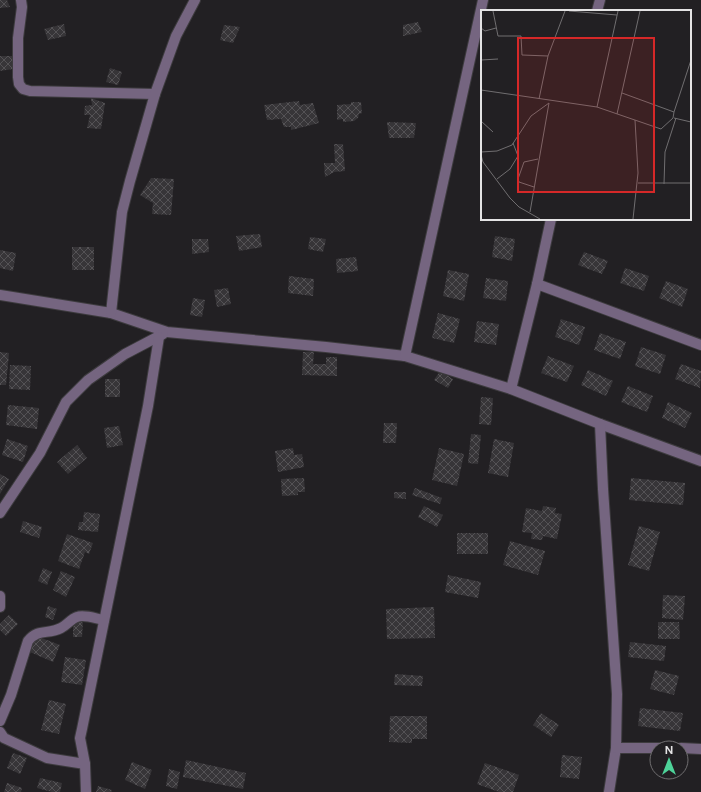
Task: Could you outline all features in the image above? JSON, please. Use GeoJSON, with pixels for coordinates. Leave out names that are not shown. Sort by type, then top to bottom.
{"type":"FeatureCollection","features":[{"type":"Feature","properties":{"kind":"street"},"geometry":{"type":"LineString","coordinates":[[21,0],[22,7],[18,38],[18,77],[19,84],[23,89],[30,91],[155,94]]}},
{"type":"Feature","properties":{"kind":"street"},"geometry":{"type":"LineString","coordinates":[[111,313],[122,212],[130,181],[155,94],[176,36],[195,0]]}},
{"type":"Feature","properties":{"kind":"street"},"geometry":{"type":"LineString","coordinates":[[405,356],[483,0]]}},
{"type":"Feature","properties":{"kind":"street"},"geometry":{"type":"LineString","coordinates":[[597,10],[600,0]]}},
{"type":"Feature","properties":{"kind":"street"},"geometry":{"type":"LineString","coordinates":[[511,389],[537,284],[551,220]]}},
{"type":"Feature","properties":{"kind":"street"},"geometry":{"type":"LineString","coordinates":[[537,284],[701,345]]}},
{"type":"Feature","properties":{"kind":"street"},"geometry":{"type":"LineString","coordinates":[[0,295],[111,313],[163,334],[326,347],[405,356],[511,389],[701,461]]}},
{"type":"Feature","properties":{"kind":"street"},"geometry":{"type":"LineString","coordinates":[[0,513],[40,453],[66,402],[94,375],[125,354],[163,334]]}},
{"type":"Feature","properties":{"kind":"street"},"geometry":{"type":"LineString","coordinates":[[86,792],[85,764],[80,738],[163,334]]}},
{"type":"Feature","properties":{"kind":"street"},"geometry":{"type":"LineString","coordinates":[[600,424],[617,694],[616,748],[609,792]]}},
{"type":"Feature","properties":{"kind":"street"},"geometry":{"type":"LineString","coordinates":[[0,596],[0,607]]}},
{"type":"Feature","properties":{"kind":"street"},"geometry":{"type":"LineString","coordinates":[[0,721],[11,695],[28,642],[32,636],[38,633],[61,629],[77,617],[104,620]]}},
{"type":"Feature","properties":{"kind":"street"},"geometry":{"type":"LineString","coordinates":[[0,732],[4,738],[47,758],[85,764]]}},
{"type":"Feature","properties":{"kind":"street"},"geometry":{"type":"LineString","coordinates":[[616,748],[649,748]]}},
{"type":"Feature","properties":{"kind":"street"},"geometry":{"type":"LineString","coordinates":[[689,748],[701,749]]}},
{"type":"Feature","properties":{"kind":"building"},"geometry":{"type":"Polygon","coordinates":[[[0,0],[7,0],[10,7],[0,8],[0,0]]]}},
{"type":"Feature","properties":{"kind":"building"},"geometry":{"type":"Polygon","coordinates":[[[418,22],[422,32],[403,36],[403,25],[418,22]]]}},
{"type":"Feature","properties":{"kind":"building"},"geometry":{"type":"Polygon","coordinates":[[[64,24],[66,36],[48,40],[44,29],[64,24]]]}},
{"type":"Feature","properties":{"kind":"building"},"geometry":{"type":"Polygon","coordinates":[[[224,25],[240,27],[233,43],[220,40],[224,25]]]}},
{"type":"Feature","properties":{"kind":"building"},"geometry":{"type":"Polygon","coordinates":[[[0,56],[13,56],[13,69],[0,71],[0,56]]]}},
{"type":"Feature","properties":{"kind":"building"},"geometry":{"type":"Polygon","coordinates":[[[110,68],[122,72],[118,85],[106,82],[110,68]]]}},
{"type":"Feature","properties":{"kind":"building"},"geometry":{"type":"Polygon","coordinates":[[[91,98],[105,103],[101,129],[87,128],[90,115],[84,115],[85,106],[92,105],[91,98]]]}},
{"type":"Feature","properties":{"kind":"building"},"geometry":{"type":"Polygon","coordinates":[[[299,101],[300,105],[313,103],[319,123],[291,130],[291,127],[284,127],[281,119],[267,120],[264,105],[299,101]]]}},
{"type":"Feature","properties":{"kind":"building"},"geometry":{"type":"Polygon","coordinates":[[[351,102],[361,102],[362,113],[359,114],[358,118],[354,121],[343,122],[343,119],[337,120],[337,105],[351,104],[351,102]]]}},
{"type":"Feature","properties":{"kind":"building"},"geometry":{"type":"Polygon","coordinates":[[[387,122],[416,123],[414,138],[389,138],[387,122]]]}},
{"type":"Feature","properties":{"kind":"building"},"geometry":{"type":"Polygon","coordinates":[[[334,144],[343,144],[345,171],[334,172],[325,177],[324,163],[335,163],[334,144]]]}},
{"type":"Feature","properties":{"kind":"building"},"geometry":{"type":"Polygon","coordinates":[[[151,178],[174,179],[171,215],[152,214],[153,203],[140,195],[151,178]]]}},
{"type":"Feature","properties":{"kind":"building"},"geometry":{"type":"Polygon","coordinates":[[[260,234],[262,247],[239,251],[236,236],[260,234]]]}},
{"type":"Feature","properties":{"kind":"building"},"geometry":{"type":"Polygon","coordinates":[[[495,236],[515,239],[512,261],[492,257],[495,236]]]}},
{"type":"Feature","properties":{"kind":"building"},"geometry":{"type":"Polygon","coordinates":[[[310,237],[326,239],[323,252],[308,249],[310,237]]]}},
{"type":"Feature","properties":{"kind":"building"},"geometry":{"type":"Polygon","coordinates":[[[192,239],[208,239],[209,252],[192,254],[192,239]]]}},
{"type":"Feature","properties":{"kind":"building"},"geometry":{"type":"Polygon","coordinates":[[[72,247],[94,247],[94,270],[72,270],[72,247]]]}},
{"type":"Feature","properties":{"kind":"building"},"geometry":{"type":"Polygon","coordinates":[[[0,250],[16,253],[13,271],[0,268],[0,250]]]}},
{"type":"Feature","properties":{"kind":"building"},"geometry":{"type":"Polygon","coordinates":[[[584,252],[608,261],[602,274],[578,265],[584,252]]]}},
{"type":"Feature","properties":{"kind":"building"},"geometry":{"type":"Polygon","coordinates":[[[356,257],[358,271],[337,273],[336,259],[356,257]]]}},
{"type":"Feature","properties":{"kind":"building"},"geometry":{"type":"Polygon","coordinates":[[[625,268],[649,276],[644,291],[620,283],[625,268]]]}},
{"type":"Feature","properties":{"kind":"building"},"geometry":{"type":"Polygon","coordinates":[[[448,270],[469,274],[464,301],[443,296],[448,270]]]}},
{"type":"Feature","properties":{"kind":"building"},"geometry":{"type":"Polygon","coordinates":[[[289,276],[314,279],[313,296],[288,293],[289,276]]]}},
{"type":"Feature","properties":{"kind":"building"},"geometry":{"type":"Polygon","coordinates":[[[486,278],[508,281],[506,301],[483,298],[486,278]]]}},
{"type":"Feature","properties":{"kind":"building"},"geometry":{"type":"Polygon","coordinates":[[[666,281],[688,289],[682,307],[659,298],[666,281]]]}},
{"type":"Feature","properties":{"kind":"building"},"geometry":{"type":"Polygon","coordinates":[[[228,288],[231,304],[217,307],[214,290],[228,288]]]}},
{"type":"Feature","properties":{"kind":"building"},"geometry":{"type":"Polygon","coordinates":[[[193,298],[205,300],[202,317],[190,315],[193,298]]]}},
{"type":"Feature","properties":{"kind":"building"},"geometry":{"type":"Polygon","coordinates":[[[438,313],[460,319],[454,343],[432,338],[438,313]]]}},
{"type":"Feature","properties":{"kind":"building"},"geometry":{"type":"Polygon","coordinates":[[[561,319],[585,327],[579,345],[555,337],[561,319]]]}},
{"type":"Feature","properties":{"kind":"building"},"geometry":{"type":"Polygon","coordinates":[[[477,321],[499,324],[496,345],[474,342],[477,321]]]}},
{"type":"Feature","properties":{"kind":"building"},"geometry":{"type":"Polygon","coordinates":[[[600,333],[626,342],[620,359],[594,350],[600,333]]]}},
{"type":"Feature","properties":{"kind":"building"},"geometry":{"type":"Polygon","coordinates":[[[641,347],[666,355],[660,374],[635,366],[641,347]]]}},
{"type":"Feature","properties":{"kind":"building"},"geometry":{"type":"Polygon","coordinates":[[[0,352],[9,353],[6,385],[0,385],[0,352]]]}},
{"type":"Feature","properties":{"kind":"building"},"geometry":{"type":"Polygon","coordinates":[[[303,352],[314,352],[313,364],[326,364],[326,357],[337,357],[337,376],[302,375],[303,352]]]}},
{"type":"Feature","properties":{"kind":"building"},"geometry":{"type":"Polygon","coordinates":[[[548,356],[574,366],[567,382],[541,373],[548,356]]]}},
{"type":"Feature","properties":{"kind":"building"},"geometry":{"type":"Polygon","coordinates":[[[681,364],[701,371],[700,388],[675,379],[681,364]]]}},
{"type":"Feature","properties":{"kind":"building"},"geometry":{"type":"Polygon","coordinates":[[[10,365],[31,366],[30,390],[9,389],[10,365]]]}},
{"type":"Feature","properties":{"kind":"building"},"geometry":{"type":"Polygon","coordinates":[[[588,370],[613,381],[606,396],[581,385],[588,370]]]}},
{"type":"Feature","properties":{"kind":"building"},"geometry":{"type":"Polygon","coordinates":[[[440,371],[453,379],[448,388],[434,380],[440,371]]]}},
{"type":"Feature","properties":{"kind":"building"},"geometry":{"type":"Polygon","coordinates":[[[105,379],[120,379],[120,397],[105,397],[105,379]]]}},
{"type":"Feature","properties":{"kind":"building"},"geometry":{"type":"Polygon","coordinates":[[[628,386],[653,396],[647,412],[621,402],[628,386]]]}},
{"type":"Feature","properties":{"kind":"building"},"geometry":{"type":"Polygon","coordinates":[[[481,397],[493,398],[491,425],[479,424],[481,397]]]}},
{"type":"Feature","properties":{"kind":"building"},"geometry":{"type":"Polygon","coordinates":[[[668,402],[692,413],[685,428],[662,418],[668,402]]]}},
{"type":"Feature","properties":{"kind":"building"},"geometry":{"type":"Polygon","coordinates":[[[8,405],[39,408],[37,429],[6,425],[8,405]]]}},
{"type":"Feature","properties":{"kind":"building"},"geometry":{"type":"Polygon","coordinates":[[[384,423],[397,423],[396,443],[383,443],[384,423]]]}},
{"type":"Feature","properties":{"kind":"building"},"geometry":{"type":"Polygon","coordinates":[[[119,426],[123,445],[107,448],[104,428],[119,426]]]}},
{"type":"Feature","properties":{"kind":"building"},"geometry":{"type":"Polygon","coordinates":[[[471,434],[481,435],[478,464],[468,463],[471,434]]]}},
{"type":"Feature","properties":{"kind":"building"},"geometry":{"type":"Polygon","coordinates":[[[7,439],[28,446],[23,462],[2,455],[7,439]]]}},
{"type":"Feature","properties":{"kind":"building"},"geometry":{"type":"Polygon","coordinates":[[[494,439],[514,443],[508,477],[488,473],[494,439]]]}},
{"type":"Feature","properties":{"kind":"building"},"geometry":{"type":"Polygon","coordinates":[[[77,445],[87,458],[68,474],[57,462],[77,445]]]}},
{"type":"Feature","properties":{"kind":"building"},"geometry":{"type":"Polygon","coordinates":[[[293,448],[294,455],[302,454],[304,467],[278,472],[275,451],[293,448]]]}},
{"type":"Feature","properties":{"kind":"building"},"geometry":{"type":"Polygon","coordinates":[[[439,448],[464,454],[457,486],[432,480],[439,448]]]}},
{"type":"Feature","properties":{"kind":"building"},"geometry":{"type":"Polygon","coordinates":[[[0,474],[9,479],[0,494],[0,474]]]}},
{"type":"Feature","properties":{"kind":"building"},"geometry":{"type":"Polygon","coordinates":[[[304,478],[305,492],[298,492],[298,495],[282,496],[281,479],[304,478]]]}},
{"type":"Feature","properties":{"kind":"building"},"geometry":{"type":"Polygon","coordinates":[[[631,478],[685,483],[683,505],[629,500],[631,478]]]}},
{"type":"Feature","properties":{"kind":"building"},"geometry":{"type":"Polygon","coordinates":[[[415,488],[442,498],[440,504],[412,495],[415,488]]]}},
{"type":"Feature","properties":{"kind":"building"},"geometry":{"type":"Polygon","coordinates":[[[394,492],[406,492],[406,499],[394,498],[394,492]]]}},
{"type":"Feature","properties":{"kind":"building"},"geometry":{"type":"Polygon","coordinates":[[[424,506],[443,515],[437,527],[418,517],[424,506]]]}},
{"type":"Feature","properties":{"kind":"building"},"geometry":{"type":"Polygon","coordinates":[[[543,506],[556,508],[555,513],[562,514],[557,539],[543,536],[542,540],[531,539],[532,533],[522,532],[526,508],[542,511],[543,506]]]}},
{"type":"Feature","properties":{"kind":"building"},"geometry":{"type":"Polygon","coordinates":[[[84,512],[100,514],[98,532],[78,530],[79,522],[83,522],[84,512]]]}},
{"type":"Feature","properties":{"kind":"building"},"geometry":{"type":"Polygon","coordinates":[[[23,521],[42,527],[39,538],[20,532],[23,521]]]}},
{"type":"Feature","properties":{"kind":"building"},"geometry":{"type":"Polygon","coordinates":[[[639,526],[660,532],[649,571],[628,565],[639,526]]]}},
{"type":"Feature","properties":{"kind":"building"},"geometry":{"type":"Polygon","coordinates":[[[457,533],[488,533],[488,554],[457,554],[457,533]]]}},
{"type":"Feature","properties":{"kind":"building"},"geometry":{"type":"Polygon","coordinates":[[[67,534],[93,543],[89,554],[85,552],[79,569],[58,561],[67,534]]]}},
{"type":"Feature","properties":{"kind":"building"},"geometry":{"type":"Polygon","coordinates":[[[510,541],[545,551],[538,575],[503,565],[510,541]]]}},
{"type":"Feature","properties":{"kind":"building"},"geometry":{"type":"Polygon","coordinates":[[[43,568],[52,572],[47,585],[38,581],[43,568]]]}},
{"type":"Feature","properties":{"kind":"building"},"geometry":{"type":"Polygon","coordinates":[[[61,571],[75,577],[66,597],[53,590],[61,571]]]}},
{"type":"Feature","properties":{"kind":"building"},"geometry":{"type":"Polygon","coordinates":[[[448,575],[481,582],[478,598],[445,592],[448,575]]]}},
{"type":"Feature","properties":{"kind":"building"},"geometry":{"type":"Polygon","coordinates":[[[663,595],[685,596],[683,620],[662,618],[663,595]]]}},
{"type":"Feature","properties":{"kind":"building"},"geometry":{"type":"Polygon","coordinates":[[[48,606],[57,609],[53,620],[45,617],[48,606]]]}},
{"type":"Feature","properties":{"kind":"building"},"geometry":{"type":"Polygon","coordinates":[[[434,607],[435,638],[387,639],[386,609],[434,607]]]}},
{"type":"Feature","properties":{"kind":"building"},"geometry":{"type":"Polygon","coordinates":[[[9,615],[18,624],[6,636],[0,630],[0,624],[9,615]]]}},
{"type":"Feature","properties":{"kind":"building"},"geometry":{"type":"Polygon","coordinates":[[[73,620],[83,621],[82,637],[73,637],[73,620]]]}},
{"type":"Feature","properties":{"kind":"building"},"geometry":{"type":"Polygon","coordinates":[[[658,622],[679,622],[680,639],[658,639],[658,622]]]}},
{"type":"Feature","properties":{"kind":"building"},"geometry":{"type":"Polygon","coordinates":[[[36,636],[60,645],[53,662],[30,652],[36,636]]]}},
{"type":"Feature","properties":{"kind":"building"},"geometry":{"type":"Polygon","coordinates":[[[630,642],[666,646],[664,661],[628,657],[630,642]]]}},
{"type":"Feature","properties":{"kind":"building"},"geometry":{"type":"Polygon","coordinates":[[[65,657],[86,660],[82,685],[61,682],[65,657]]]}},
{"type":"Feature","properties":{"kind":"building"},"geometry":{"type":"Polygon","coordinates":[[[655,670],[679,676],[674,695],[650,689],[655,670]]]}},
{"type":"Feature","properties":{"kind":"building"},"geometry":{"type":"Polygon","coordinates":[[[395,674],[423,676],[422,686],[394,685],[395,674]]]}},
{"type":"Feature","properties":{"kind":"building"},"geometry":{"type":"Polygon","coordinates":[[[49,700],[66,704],[59,734],[41,730],[49,700]]]}},
{"type":"Feature","properties":{"kind":"building"},"geometry":{"type":"Polygon","coordinates":[[[640,708],[683,713],[680,731],[638,726],[640,708]]]}},
{"type":"Feature","properties":{"kind":"building"},"geometry":{"type":"Polygon","coordinates":[[[541,713],[559,725],[551,737],[533,725],[541,713]]]}},
{"type":"Feature","properties":{"kind":"building"},"geometry":{"type":"Polygon","coordinates":[[[390,716],[427,716],[427,739],[412,739],[412,743],[389,742],[390,716]]]}},
{"type":"Feature","properties":{"kind":"building"},"geometry":{"type":"Polygon","coordinates":[[[13,753],[27,758],[20,774],[7,768],[13,753]]]}},
{"type":"Feature","properties":{"kind":"building"},"geometry":{"type":"Polygon","coordinates":[[[562,755],[582,757],[579,779],[560,777],[562,755]]]}},
{"type":"Feature","properties":{"kind":"building"},"geometry":{"type":"Polygon","coordinates":[[[186,760],[246,773],[243,789],[183,777],[186,760]]]}},
{"type":"Feature","properties":{"kind":"building"},"geometry":{"type":"Polygon","coordinates":[[[132,762],[152,770],[145,789],[125,780],[132,762]]]}},
{"type":"Feature","properties":{"kind":"building"},"geometry":{"type":"Polygon","coordinates":[[[485,763],[519,775],[513,792],[499,792],[477,784],[485,763]]]}},
{"type":"Feature","properties":{"kind":"building"},"geometry":{"type":"Polygon","coordinates":[[[169,769],[180,772],[177,789],[166,786],[169,769]]]}},
{"type":"Feature","properties":{"kind":"building"},"geometry":{"type":"Polygon","coordinates":[[[40,778],[62,783],[60,792],[52,792],[37,788],[40,778]]]}},
{"type":"Feature","properties":{"kind":"building"},"geometry":{"type":"Polygon","coordinates":[[[7,783],[22,788],[21,792],[4,792],[7,783]]]}},
{"type":"Feature","properties":{"kind":"building"},"geometry":{"type":"Polygon","coordinates":[[[98,786],[112,790],[111,792],[96,792],[98,786]]]}}]}
